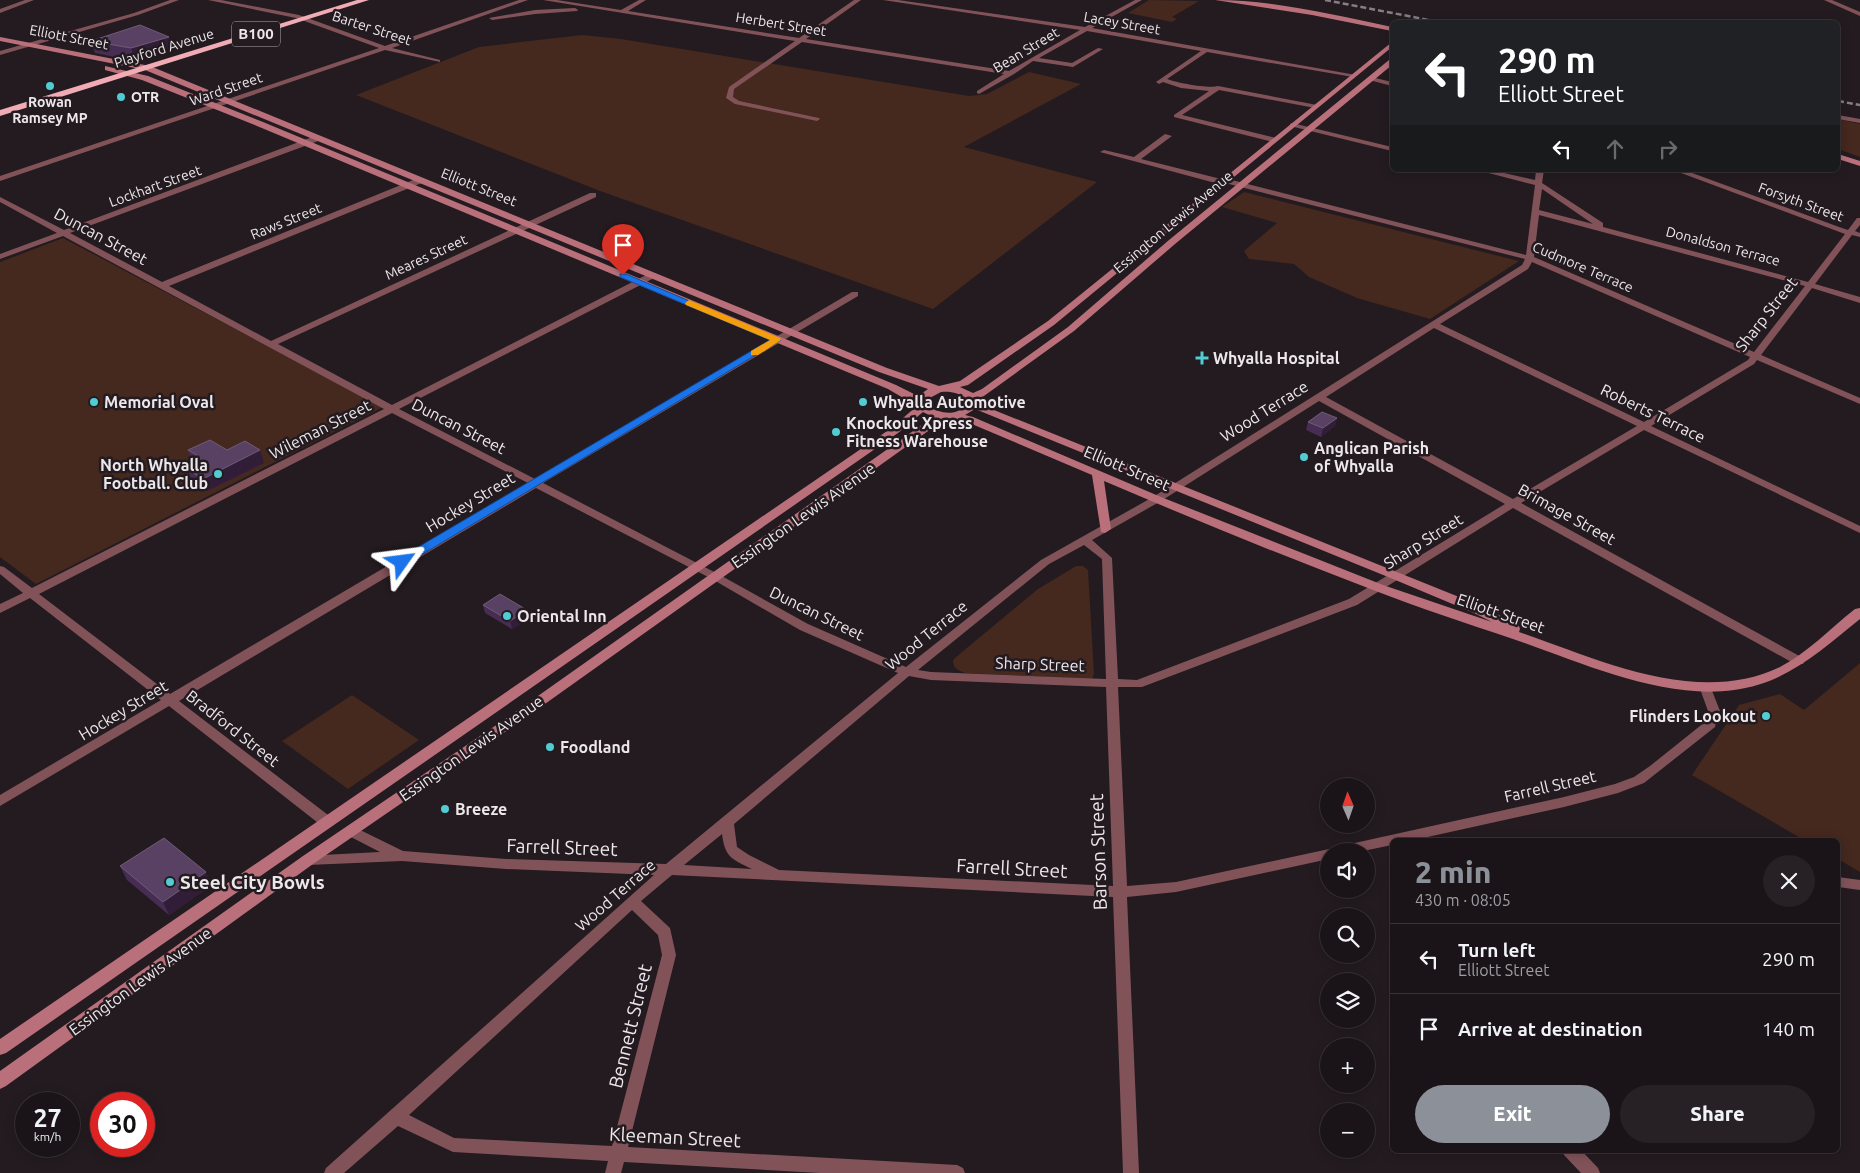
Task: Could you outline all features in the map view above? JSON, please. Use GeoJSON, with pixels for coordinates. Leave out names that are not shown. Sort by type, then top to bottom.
{"type":"FeatureCollection","features":[{"type":"Feature","properties":{"kind":"highway","name":"Playford Avenue"},"geometry":{"type":"LineString","coordinates":[[302,17],[347,0]]}},
{"type":"Feature","properties":{"kind":"highway","name":"Playford Avenue"},"geometry":{"type":"LineString","coordinates":[[125,72],[137,65],[365,0]]}},
{"type":"Feature","properties":{"kind":"highway","name":"Playford Avenue"},"geometry":{"type":"LineString","coordinates":[[0,108],[17,105],[125,72],[147,68],[224,41]]}},
{"type":"Feature","properties":{"kind":"highway","name":"Playford Avenue"},"geometry":{"type":"LineString","coordinates":[[0,114],[17,105]]}},
{"type":"Feature","properties":{"kind":"main road"},"geometry":{"type":"LineString","coordinates":[[1218,0],[1312,13],[1390,29]]}},
{"type":"Feature","properties":{"kind":"main road","name":"Elliott Street"},"geometry":{"type":"LineString","coordinates":[[0,39],[147,68],[653,274],[883,370],[943,388],[962,391],[984,410],[1479,610],[1547,646]]}},
{"type":"Feature","properties":{"kind":"main road","name":"Elliott Street"},"geometry":{"type":"LineString","coordinates":[[0,46],[125,72],[215,106],[892,387],[910,396],[930,413],[969,419],[1098,472],[1157,499],[1379,588],[1547,646]]}},
{"type":"Feature","properties":{"kind":"main road","name":"Essington Lewis Avenue"},"geometry":{"type":"LineString","coordinates":[[0,1048],[894,431],[921,405],[925,394],[964,383],[1051,323],[1390,46]]}},
{"type":"Feature","properties":{"kind":"main road","name":"Essington Lewis Avenue"},"geometry":{"type":"LineString","coordinates":[[0,1081],[308,860],[716,577],[934,421],[967,411],[972,401],[1071,330],[1390,64]]}},
{"type":"Feature","properties":{"kind":"main road"},"geometry":{"type":"LineString","coordinates":[[1353,75],[1371,79]]}},
{"type":"Feature","properties":{"kind":"main road"},"geometry":{"type":"LineString","coordinates":[[1840,157],[1860,164]]}},
{"type":"Feature","properties":{"kind":"main road"},"geometry":{"type":"LineString","coordinates":[[1098,472],[1104,529]]}},
{"type":"Feature","properties":{"kind":"main road"},"geometry":{"type":"LineString","coordinates":[[1547,646],[1649,681],[1705,686],[1731,686],[1750,683],[1784,670],[1798,662],[1860,612]]}},
{"type":"Feature","properties":{"kind":"main road"},"geometry":{"type":"LineString","coordinates":[[327,822],[352,831]]}},
{"type":"Feature","properties":{"kind":"street"},"geometry":{"type":"LineString","coordinates":[[0,11],[31,0]]}},
{"type":"Feature","properties":{"kind":"street"},"geometry":{"type":"LineString","coordinates":[[0,53],[136,14],[176,0]]}},
{"type":"Feature","properties":{"kind":"street","name":"Barter Street"},"geometry":{"type":"LineString","coordinates":[[211,0],[302,17],[386,48],[438,61]]}},
{"type":"Feature","properties":{"kind":"street","name":"Ward Street"},"geometry":{"type":"LineString","coordinates":[[0,179],[525,0]]}},
{"type":"Feature","properties":{"kind":"street","name":"Herbert Street"},"geometry":{"type":"LineString","coordinates":[[546,0],[1012,73]]}},
{"type":"Feature","properties":{"kind":"street"},"geometry":{"type":"LineString","coordinates":[[622,12],[643,0]]}},
{"type":"Feature","properties":{"kind":"street"},"geometry":{"type":"LineString","coordinates":[[817,120],[737,103],[729,98],[731,88],[858,0]]}},
{"type":"Feature","properties":{"kind":"street","name":"Lacey Street"},"geometry":{"type":"LineString","coordinates":[[886,0],[1086,29],[1353,75]]}},
{"type":"Feature","properties":{"kind":"street","name":"Bean Street"},"geometry":{"type":"LineString","coordinates":[[979,92],[1032,59],[1139,0]]}},
{"type":"Feature","properties":{"kind":"street"},"geometry":{"type":"LineString","coordinates":[[1827,0],[1860,14]]}},
{"type":"Feature","properties":{"kind":"street","name":"Ward Street"},"geometry":{"type":"LineString","coordinates":[[461,23],[535,12],[600,8]]}},
{"type":"Feature","properties":{"kind":"street"},"geometry":{"type":"LineString","coordinates":[[1032,59],[1073,66],[1100,49]]}},
{"type":"Feature","properties":{"kind":"street"},"geometry":{"type":"LineString","coordinates":[[1206,50],[1161,81],[1181,86],[1202,87],[1214,90]]}},
{"type":"Feature","properties":{"kind":"street"},"geometry":{"type":"LineString","coordinates":[[1371,79],[1390,84]]}},
{"type":"Feature","properties":{"kind":"street"},"geometry":{"type":"LineString","coordinates":[[1273,140],[1176,116],[1218,88],[1315,106]]}},
{"type":"Feature","properties":{"kind":"street"},"geometry":{"type":"LineString","coordinates":[[1840,117],[1860,121]]}},
{"type":"Feature","properties":{"kind":"street"},"geometry":{"type":"LineString","coordinates":[[1292,125],[1390,149]]}},
{"type":"Feature","properties":{"kind":"street"},"geometry":{"type":"LineString","coordinates":[[1135,160],[1168,136]]}},
{"type":"Feature","properties":{"kind":"street","name":"Lockhart Street"},"geometry":{"type":"LineString","coordinates":[[0,257],[318,138]]}},
{"type":"Feature","properties":{"kind":"street","name":"Cudmore Terrace"},"geometry":{"type":"LineString","coordinates":[[1104,152],[1243,185],[1530,258],[1860,401]]}},
{"type":"Feature","properties":{"kind":"street"},"geometry":{"type":"LineString","coordinates":[[1490,172],[1537,183]]}},
{"type":"Feature","properties":{"kind":"street"},"geometry":{"type":"LineString","coordinates":[[1530,258],[1540,172]]}},
{"type":"Feature","properties":{"kind":"street","name":"Forsyth Street"},"geometry":{"type":"LineString","coordinates":[[1683,172],[1855,234]]}},
{"type":"Feature","properties":{"kind":"street","name":"Raws Street"},"geometry":{"type":"LineString","coordinates":[[161,286],[421,180]]}},
{"type":"Feature","properties":{"kind":"street","name":"Donaldson Terrace"},"geometry":{"type":"LineString","coordinates":[[1537,183],[1608,230]]}},
{"type":"Feature","properties":{"kind":"street","name":"Meares Street"},"geometry":{"type":"LineString","coordinates":[[271,344],[593,195]]}},
{"type":"Feature","properties":{"kind":"street","name":"Duncan Street"},"geometry":{"type":"LineString","coordinates":[[0,199],[392,409],[716,577],[804,628],[907,672]]}},
{"type":"Feature","properties":{"kind":"street","name":"Donaldson Terrace"},"geometry":{"type":"LineString","coordinates":[[1534,211],[1810,284],[1860,300]]}},
{"type":"Feature","properties":{"kind":"street","name":"Sharp Street"},"geometry":{"type":"LineString","coordinates":[[907,672],[931,676],[1138,684],[1353,602],[1379,588],[1514,503],[1751,362],[1810,284],[1855,234],[1860,220]]}},
{"type":"Feature","properties":{"kind":"street","name":"Wood Terrace"},"geometry":{"type":"LineString","coordinates":[[332,1173],[396,1117],[632,901],[907,672],[1045,562],[1177,487],[1525,267],[1530,258]]}},
{"type":"Feature","properties":{"kind":"street","name":"Wileman Street"},"geometry":{"type":"LineString","coordinates":[[0,609],[653,274]]}},
{"type":"Feature","properties":{"kind":"street","name":"Hockey Street"},"geometry":{"type":"LineString","coordinates":[[0,801],[855,294]]}},
{"type":"Feature","properties":{"kind":"street","name":"Roberts Terrace"},"geometry":{"type":"LineString","coordinates":[[1433,324],[1860,530]]}},
{"type":"Feature","properties":{"kind":"street","name":"Brimage Street"},"geometry":{"type":"LineString","coordinates":[[1319,397],[1514,503],[1798,662]]}},
{"type":"Feature","properties":{"kind":"street","name":"Barson Street"},"geometry":{"type":"LineString","coordinates":[[1085,540],[1107,558],[1130,1173]]}},
{"type":"Feature","properties":{"kind":"street","name":"Bradford Street"},"geometry":{"type":"LineString","coordinates":[[0,569],[327,822]]}},
{"type":"Feature","properties":{"kind":"street","name":"Farrell Street"},"geometry":{"type":"LineString","coordinates":[[1400,838],[1564,802],[1618,788],[1639,780],[1663,764],[1711,724],[1714,711],[1705,686]]}},
{"type":"Feature","properties":{"kind":"street","name":"Farrell Street"},"geometry":{"type":"LineString","coordinates":[[727,822],[731,849],[744,858],[781,875]]}},
{"type":"Feature","properties":{"kind":"street","name":"Farrell Street"},"geometry":{"type":"LineString","coordinates":[[352,831],[402,856]]}},
{"type":"Feature","properties":{"kind":"street","name":"Farrell Street"},"geometry":{"type":"LineString","coordinates":[[1375,844],[1390,840]]}},
{"type":"Feature","properties":{"kind":"street","name":"Farrell Street"},"geometry":{"type":"LineString","coordinates":[[308,860],[402,856],[506,864],[781,875],[1120,892],[1176,888],[1320,856]]}},
{"type":"Feature","properties":{"kind":"street"},"geometry":{"type":"LineString","coordinates":[[1840,882],[1860,885]]}},
{"type":"Feature","properties":{"kind":"street","name":"Bennett Street"},"geometry":{"type":"LineString","coordinates":[[613,1173],[669,955],[665,932],[632,901]]}},
{"type":"Feature","properties":{"kind":"street","name":"Kleeman Street"},"geometry":{"type":"LineString","coordinates":[[396,1117],[453,1145],[957,1173]]}},
{"type":"Feature","properties":{"kind":"street"},"geometry":{"type":"LineString","coordinates":[[1573,1153],[1592,1173]]}},
{"type":"Feature","properties":{"kind":"shaded area"},"geometry":{"type":"Polygon","coordinates":[[[1149,0],[1199,1],[1172,17],[1177,19],[1172,22],[1128,13],[1149,0]]]}},
{"type":"Feature","properties":{"kind":"shaded area"},"geometry":{"type":"Polygon","coordinates":[[[582,35],[621,39],[969,96],[987,94],[1029,72],[1081,84],[964,147],[1097,182],[933,309],[600,191],[356,95],[479,47],[582,35]]]}},
{"type":"Feature","properties":{"kind":"shaded area"},"geometry":{"type":"Polygon","coordinates":[[[1840,119],[1860,124],[1860,157],[1840,150],[1840,119]]]}},
{"type":"Feature","properties":{"kind":"shaded area"},"geometry":{"type":"Polygon","coordinates":[[[1244,192],[1519,261],[1430,319],[1357,298],[1309,277],[1294,264],[1249,259],[1244,251],[1277,223],[1222,207],[1244,192]]]}},
{"type":"Feature","properties":{"kind":"shaded area"},"geometry":{"type":"Polygon","coordinates":[[[63,238],[383,407],[36,584],[0,557],[0,262],[63,238]]]}},
{"type":"Feature","properties":{"kind":"shaded area"},"geometry":{"type":"Polygon","coordinates":[[[1076,566],[1083,566],[1088,570],[1094,674],[1092,679],[965,673],[955,667],[953,660],[962,652],[1038,589],[1076,566]]]}},
{"type":"Feature","properties":{"kind":"shaded area"},"geometry":{"type":"Polygon","coordinates":[[[1860,663],[1860,872],[1840,860],[1840,838],[1801,838],[1692,775],[1739,705],[1780,694],[1804,710],[1860,663]]]}},
{"type":"Feature","properties":{"kind":"shaded area"},"geometry":{"type":"Polygon","coordinates":[[[352,695],[419,740],[348,789],[282,741],[352,695]]]}},
{"type":"Feature","properties":{"kind":"building"},"geometry":{"type":"Polygon","coordinates":[[[140,25],[169,37],[131,48],[91,41],[140,25]]]}},
{"type":"Feature","properties":{"kind":"building"},"geometry":{"type":"Polygon","coordinates":[[[1322,412],[1337,418],[1323,428],[1308,422],[1322,412]]]}},
{"type":"Feature","properties":{"kind":"building"},"geometry":{"type":"Polygon","coordinates":[[[210,440],[227,450],[245,441],[260,450],[203,479],[182,466],[200,457],[188,450],[210,440]]]}},
{"type":"Feature","properties":{"kind":"building"},"geometry":{"type":"Polygon","coordinates":[[[500,594],[527,610],[510,621],[483,605],[500,594]]]}},
{"type":"Feature","properties":{"kind":"building","name":"Steel City Bowls"},"geometry":{"type":"Polygon","coordinates":[[[164,838],[206,872],[163,902],[120,866],[164,838]]]}},
{"type":"Feature","properties":{"kind":"railway"},"geometry":{"type":"LineString","coordinates":[[1325,0],[1429,20]]}},
{"type":"Feature","properties":{"kind":"railway"},"geometry":{"type":"LineString","coordinates":[[1840,101],[1860,105]]}},
{"type":"Feature","properties":{"kind":"slow traffic"},"geometry":{"type":"LineString","coordinates":[[689,303],[777,340],[755,353]]}},
{"type":"Feature","properties":{"kind":"place","name":"Rowan Ramsey MP"},"geometry":{"type":"Point","coordinates":[50,86]}},
{"type":"Feature","properties":{"kind":"place","name":"OTR"},"geometry":{"type":"Point","coordinates":[121,97]}},
{"type":"Feature","properties":{"kind":"place","name":"Whyalla Hospital"},"geometry":{"type":"Point","coordinates":[1202,358]}},
{"type":"Feature","properties":{"kind":"place","name":"Memorial Oval"},"geometry":{"type":"Point","coordinates":[94,402]}},
{"type":"Feature","properties":{"kind":"place","name":"Whyalla Automotive"},"geometry":{"type":"Point","coordinates":[863,402]}},
{"type":"Feature","properties":{"kind":"place","name":"Knockout Xpress Fitness Warehouse"},"geometry":{"type":"Point","coordinates":[836,432]}},
{"type":"Feature","properties":{"kind":"place","name":"Anglican Parish of Whyalla"},"geometry":{"type":"Point","coordinates":[1304,457]}},
{"type":"Feature","properties":{"kind":"place","name":"North Whyalla Football. Club"},"geometry":{"type":"Point","coordinates":[218,474]}},
{"type":"Feature","properties":{"kind":"place","name":"Oriental Inn"},"geometry":{"type":"Point","coordinates":[507,616]}},
{"type":"Feature","properties":{"kind":"place","name":"Flinders Lookout"},"geometry":{"type":"Point","coordinates":[1766,716]}},
{"type":"Feature","properties":{"kind":"place","name":"Foodland"},"geometry":{"type":"Point","coordinates":[550,747]}},
{"type":"Feature","properties":{"kind":"place","name":"Breeze"},"geometry":{"type":"Point","coordinates":[445,809]}},
{"type":"Feature","properties":{"kind":"place","name":"Steel City Bowls"},"geometry":{"type":"Point","coordinates":[170,882]}},
{"type":"Feature","properties":{"kind":"route"},"geometry":{"type":"LineString","coordinates":[[402,562],[777,340],[623,275]]}}]}
